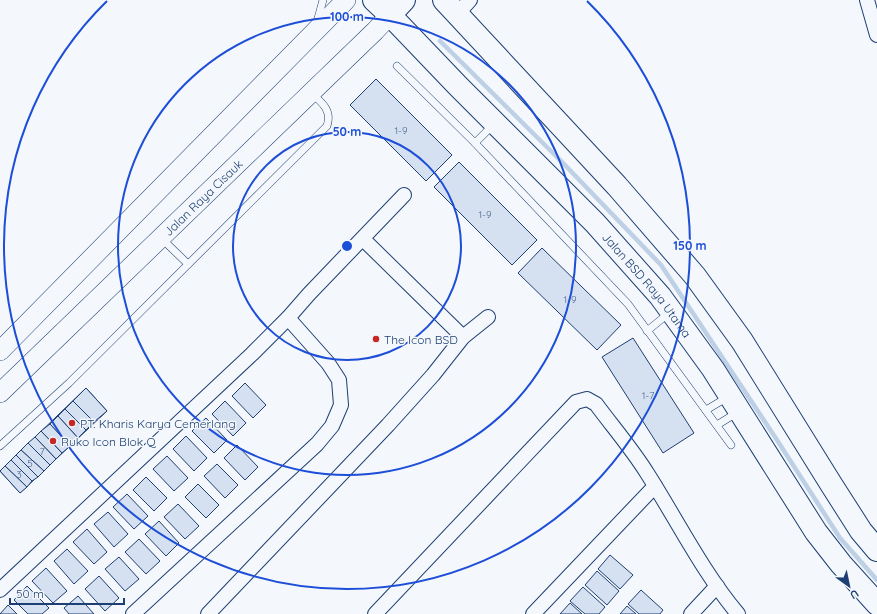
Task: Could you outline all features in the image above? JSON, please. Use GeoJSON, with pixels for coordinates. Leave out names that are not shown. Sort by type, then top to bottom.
{"type":"FeatureCollection","features":[{"type":"Feature","properties":{"kind":"main road"},"geometry":{"type":"LineString","coordinates":[[0,351],[346,0]]}},
{"type":"Feature","properties":{"kind":"main road"},"geometry":{"type":"LineString","coordinates":[[458,3],[473,31],[617,186],[695,276],[742,341],[835,491],[861,531],[877,550]]}},
{"type":"Feature","properties":{"kind":"main road","name":"Jalan Raya Cisauk"},"geometry":{"type":"LineString","coordinates":[[0,393],[310,93],[390,5]]}},
{"type":"Feature","properties":{"kind":"main road","name":"Jalan BSD Raya Utama"},"geometry":{"type":"LineString","coordinates":[[390,5],[458,86],[595,223],[660,296],[713,369],[816,532],[841,564],[877,604]]}},
{"type":"Feature","properties":{"kind":"street"},"geometry":{"type":"LineString","coordinates":[[866,0],[877,36]]}},
{"type":"Feature","properties":{"kind":"street"},"geometry":{"type":"LineString","coordinates":[[0,590],[246,360],[288,318],[404,194]]}},
{"type":"Feature","properties":{"kind":"street"},"geometry":{"type":"LineString","coordinates":[[363,239],[463,337]]}},
{"type":"Feature","properties":{"kind":"street"},"geometry":{"type":"LineString","coordinates":[[208,614],[388,425],[433,375],[463,337],[488,317]]}},
{"type":"Feature","properties":{"kind":"street"},"geometry":{"type":"LineString","coordinates":[[133,614],[317,444],[332,426],[342,405],[339,380],[328,363],[288,318]]}},
{"type":"Feature","properties":{"kind":"street"},"geometry":{"type":"LineString","coordinates":[[375,614],[576,402],[587,399],[596,404],[646,472],[717,586],[738,614]]}},
{"type":"Feature","properties":{"kind":"street"},"geometry":{"type":"LineString","coordinates":[[533,614],[655,486]]}},
{"type":"Feature","properties":{"kind":"street"},"geometry":{"type":"LineString","coordinates":[[691,614],[717,586]]}},
{"type":"Feature","properties":{"kind":"lane"},"geometry":{"type":"LineString","coordinates":[[314,32],[323,0]]}},
{"type":"Feature","properties":{"kind":"lane"},"geometry":{"type":"LineString","coordinates":[[397,66],[475,143],[628,304],[731,445]]}},
{"type":"Feature","properties":{"kind":"lane"},"geometry":{"type":"LineString","coordinates":[[0,446],[69,383],[327,126],[329,120],[326,108],[310,93]]}},
{"type":"Feature","properties":{"kind":"lane"},"geometry":{"type":"LineString","coordinates":[[475,143],[495,123]]}},
{"type":"Feature","properties":{"kind":"lane"},"geometry":{"type":"LineString","coordinates":[[160,238],[188,264]]}},
{"type":"Feature","properties":{"kind":"lane"},"geometry":{"type":"LineString","coordinates":[[647,330],[671,311]]}},
{"type":"Feature","properties":{"kind":"lane"},"geometry":{"type":"LineString","coordinates":[[706,410],[735,403]]}},
{"type":"Feature","properties":{"kind":"lane"},"geometry":{"type":"LineString","coordinates":[[717,425],[735,403]]}},
{"type":"Feature","properties":{"kind":"building"},"geometry":{"type":"Polygon","coordinates":[[[376,79],[452,155],[426,181],[350,105],[376,79]]]}},
{"type":"Feature","properties":{"kind":"building"},"geometry":{"type":"Polygon","coordinates":[[[459,162],[537,240],[512,265],[434,187],[459,162]]]}},
{"type":"Feature","properties":{"kind":"building"},"geometry":{"type":"Polygon","coordinates":[[[542,248],[621,325],[597,350],[518,273],[542,248]]]}},
{"type":"Feature","properties":{"kind":"building"},"geometry":{"type":"Polygon","coordinates":[[[633,338],[694,433],[663,453],[602,357],[633,338]]]}},
{"type":"Feature","properties":{"kind":"building"},"geometry":{"type":"Polygon","coordinates":[[[245,383],[266,405],[253,418],[232,396],[245,383]]]}},
{"type":"Feature","properties":{"kind":"building","name":"Ruko Icon Blok Q"},"geometry":{"type":"Polygon","coordinates":[[[86,388],[107,411],[20,493],[0,471],[86,388]]]}},
{"type":"Feature","properties":{"kind":"building"},"geometry":{"type":"Polygon","coordinates":[[[86,388],[107,411],[94,422],[73,401],[86,388]]]}},
{"type":"Feature","properties":{"kind":"building"},"geometry":{"type":"Polygon","coordinates":[[[73,401],[94,422],[86,430],[65,409],[73,401]]]}},
{"type":"Feature","properties":{"kind":"building"},"geometry":{"type":"Polygon","coordinates":[[[225,401],[246,423],[233,436],[212,414],[225,401]]]}},
{"type":"Feature","properties":{"kind":"building","name":"PT. Kharis Karya Cemerlang"},"geometry":{"type":"Polygon","coordinates":[[[65,409],[86,430],[78,438],[58,416],[65,409]]]}},
{"type":"Feature","properties":{"kind":"building"},"geometry":{"type":"Polygon","coordinates":[[[58,416],[78,438],[70,446],[50,424],[58,416]]]}},
{"type":"Feature","properties":{"kind":"building"},"geometry":{"type":"Polygon","coordinates":[[[206,418],[227,440],[214,453],[192,431],[206,418]]]}},
{"type":"Feature","properties":{"kind":"building"},"geometry":{"type":"Polygon","coordinates":[[[50,424],[70,446],[62,453],[41,431],[50,424]]]}},
{"type":"Feature","properties":{"kind":"building"},"geometry":{"type":"Polygon","coordinates":[[[41,431],[62,453],[56,459],[35,437],[41,431]]]}},
{"type":"Feature","properties":{"kind":"building"},"geometry":{"type":"Polygon","coordinates":[[[186,436],[207,458],[194,471],[173,449],[186,436]]]}},
{"type":"Feature","properties":{"kind":"building"},"geometry":{"type":"Polygon","coordinates":[[[35,437],[56,459],[50,465],[28,443],[35,437]]]}},
{"type":"Feature","properties":{"kind":"building"},"geometry":{"type":"Polygon","coordinates":[[[28,443],[50,465],[44,471],[21,450],[28,443]]]}},
{"type":"Feature","properties":{"kind":"building"},"geometry":{"type":"Polygon","coordinates":[[[237,445],[258,467],[245,480],[224,458],[237,445]]]}},
{"type":"Feature","properties":{"kind":"building"},"geometry":{"type":"Polygon","coordinates":[[[21,450],[44,471],[38,477],[16,455],[21,450]]]}},
{"type":"Feature","properties":{"kind":"building"},"geometry":{"type":"Polygon","coordinates":[[[16,455],[38,477],[32,481],[11,460],[16,455]]]}},
{"type":"Feature","properties":{"kind":"building"},"geometry":{"type":"Polygon","coordinates":[[[167,456],[188,478],[174,491],[153,469],[167,456]]]}},
{"type":"Feature","properties":{"kind":"building"},"geometry":{"type":"Polygon","coordinates":[[[11,460],[32,481],[27,487],[5,466],[11,460]]]}},
{"type":"Feature","properties":{"kind":"building"},"geometry":{"type":"Polygon","coordinates":[[[217,464],[238,485],[225,498],[204,476],[217,464]]]}},
{"type":"Feature","properties":{"kind":"building"},"geometry":{"type":"Polygon","coordinates":[[[5,466],[27,487],[20,493],[0,471],[5,466]]]}},
{"type":"Feature","properties":{"kind":"building"},"geometry":{"type":"Polygon","coordinates":[[[146,477],[167,498],[154,511],[133,490],[146,477]]]}},
{"type":"Feature","properties":{"kind":"building"},"geometry":{"type":"Polygon","coordinates":[[[198,484],[219,505],[206,518],[185,497],[198,484]]]}},
{"type":"Feature","properties":{"kind":"building"},"geometry":{"type":"Polygon","coordinates":[[[127,494],[148,516],[134,529],[113,507],[127,494]]]}},
{"type":"Feature","properties":{"kind":"building"},"geometry":{"type":"Polygon","coordinates":[[[178,504],[199,526],[185,539],[164,517],[178,504]]]}},
{"type":"Feature","properties":{"kind":"building"},"geometry":{"type":"Polygon","coordinates":[[[108,512],[128,534],[114,547],[94,524],[108,512]]]}},
{"type":"Feature","properties":{"kind":"building"},"geometry":{"type":"Polygon","coordinates":[[[159,521],[179,543],[166,556],[145,534],[159,521]]]}},
{"type":"Feature","properties":{"kind":"building"},"geometry":{"type":"Polygon","coordinates":[[[87,529],[107,552],[94,564],[73,542],[87,529]]]}},
{"type":"Feature","properties":{"kind":"building"},"geometry":{"type":"Polygon","coordinates":[[[139,539],[160,561],[146,574],[125,552],[139,539]]]}},
{"type":"Feature","properties":{"kind":"building"},"geometry":{"type":"Polygon","coordinates":[[[67,549],[88,571],[74,584],[54,561],[67,549]]]}},
{"type":"Feature","properties":{"kind":"building"},"geometry":{"type":"Polygon","coordinates":[[[610,555],[633,575],[620,589],[598,569],[610,555]]]}},
{"type":"Feature","properties":{"kind":"building"},"geometry":{"type":"Polygon","coordinates":[[[119,557],[139,579],[125,591],[105,569],[119,557]]]}},
{"type":"Feature","properties":{"kind":"building"},"geometry":{"type":"Polygon","coordinates":[[[46,568],[67,591],[53,603],[32,581],[46,568]]]}},
{"type":"Feature","properties":{"kind":"building"},"geometry":{"type":"Polygon","coordinates":[[[597,571],[619,591],[607,605],[585,585],[597,571]]]}},
{"type":"Feature","properties":{"kind":"building"},"geometry":{"type":"Polygon","coordinates":[[[99,576],[119,598],[105,611],[85,589],[99,576]]]}},
{"type":"Feature","properties":{"kind":"building"},"geometry":{"type":"Polygon","coordinates":[[[27,586],[49,608],[42,614],[28,614],[14,600],[27,586]]]}},
{"type":"Feature","properties":{"kind":"building"},"geometry":{"type":"Polygon","coordinates":[[[583,587],[605,607],[599,614],[585,614],[570,601],[583,587]]]}},
{"type":"Feature","properties":{"kind":"building"},"geometry":{"type":"Polygon","coordinates":[[[641,590],[663,610],[660,614],[639,614],[628,604],[641,590]]]}},
{"type":"Feature","properties":{"kind":"building"},"geometry":{"type":"Polygon","coordinates":[[[78,596],[94,614],[69,614],[64,608],[78,596]]]}},
{"type":"Feature","properties":{"kind":"building"},"geometry":{"type":"Polygon","coordinates":[[[570,603],[582,614],[560,614],[570,603]]]}},
{"type":"Feature","properties":{"kind":"building"},"geometry":{"type":"Polygon","coordinates":[[[8,605],[17,614],[0,614],[8,605]]]}},
{"type":"Feature","properties":{"kind":"building"},"geometry":{"type":"Polygon","coordinates":[[[627,606],[636,614],[620,614],[627,606]]]}},
{"type":"Feature","properties":{"kind":"waterway"},"geometry":{"type":"LineString","coordinates":[[440,41],[563,163],[661,265],[840,538],[877,580]]}},
{"type":"Feature","properties":{"kind":"place","name":"The Icon BSD"},"geometry":{"type":"Point","coordinates":[376,339]}},
{"type":"Feature","properties":{"kind":"place","name":"PT. Kharis Karya Cemerlang"},"geometry":{"type":"Point","coordinates":[72,423]}},
{"type":"Feature","properties":{"kind":"place","name":"Ruko Icon Blok Q"},"geometry":{"type":"Point","coordinates":[53,441]}}]}
